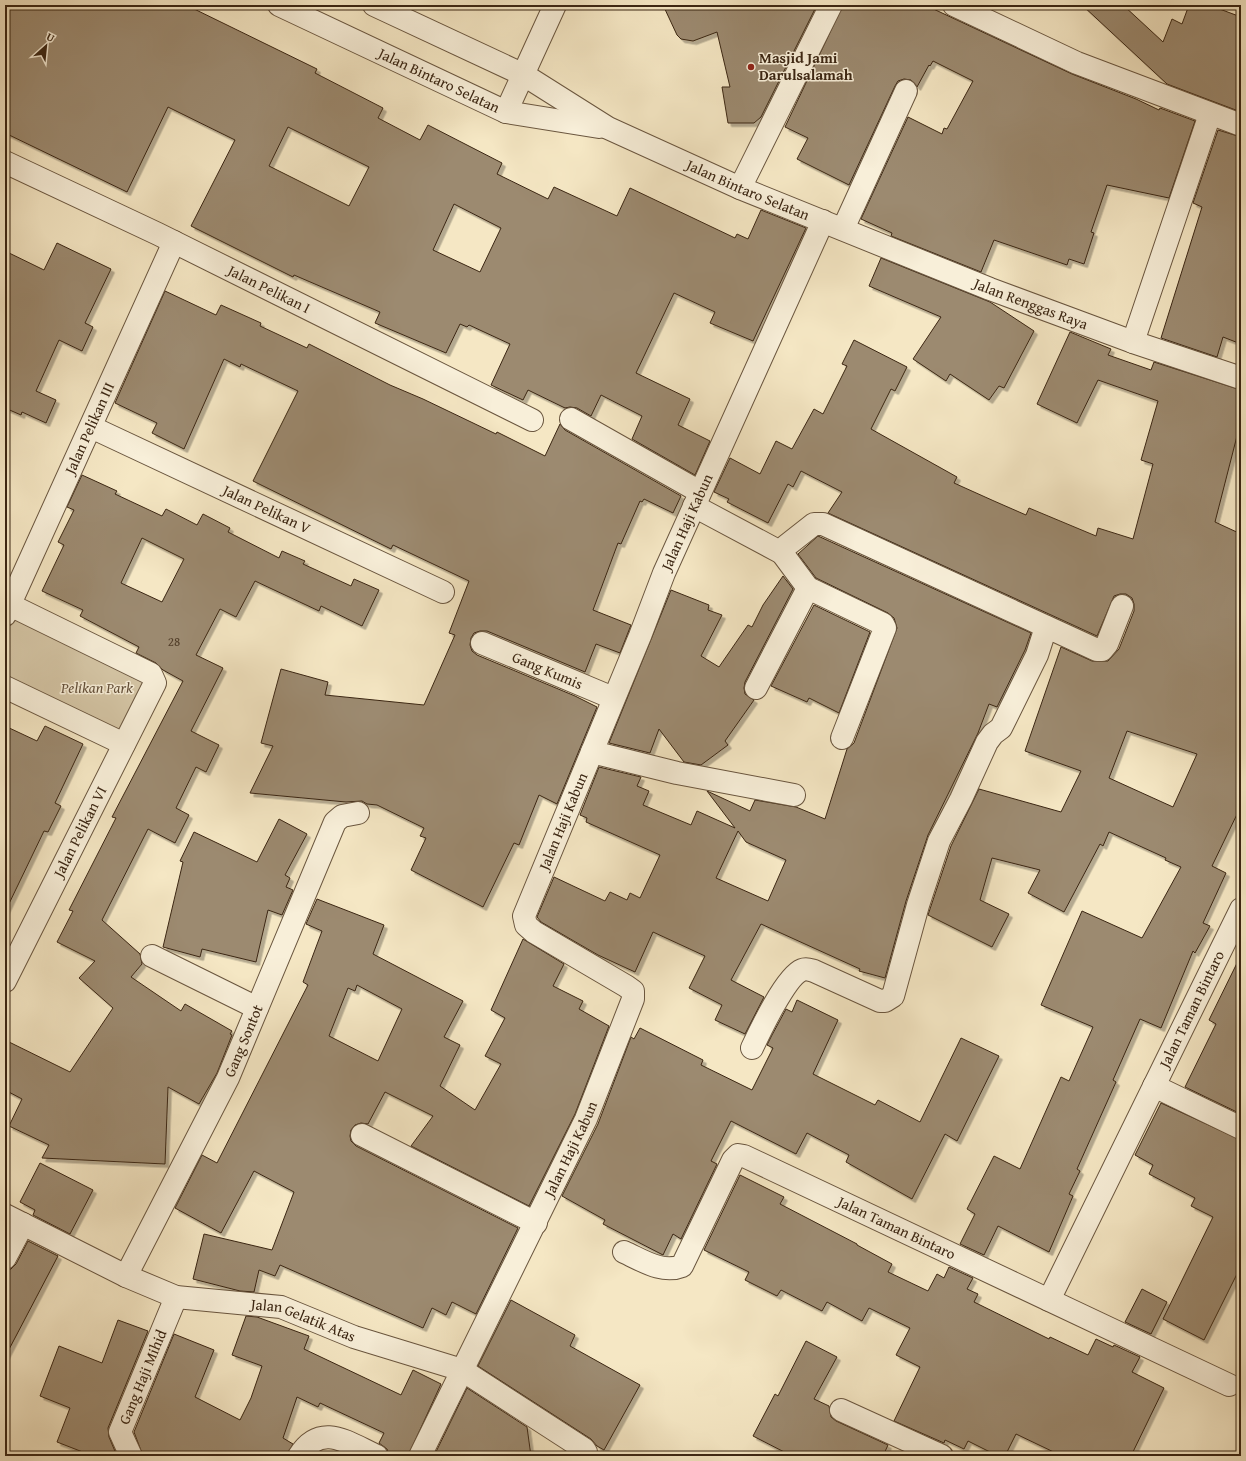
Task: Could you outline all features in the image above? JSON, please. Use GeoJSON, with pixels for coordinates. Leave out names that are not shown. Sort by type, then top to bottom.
{"type":"FeatureCollection","features":[{"type":"Feature","properties":{"kind":"street","name":"Jalan Bintaro Selatan"},"geometry":{"type":"LineString","coordinates":[[279,5],[506,112],[608,128]]}},
{"type":"Feature","properties":{"kind":"street","name":"Jalan Bintaro Selatan"},"geometry":{"type":"LineString","coordinates":[[374,5],[524,75],[608,128],[740,188],[833,225]]}},
{"type":"Feature","properties":{"kind":"street"},"geometry":{"type":"LineString","coordinates":[[506,112],[555,5]]}},
{"type":"Feature","properties":{"kind":"street"},"geometry":{"type":"LineString","coordinates":[[740,188],[831,5]]}},
{"type":"Feature","properties":{"kind":"street"},"geometry":{"type":"LineString","coordinates":[[954,5],[1077,63],[1241,125]]}},
{"type":"Feature","properties":{"kind":"street","name":"Jalan Haji Kabun"},"geometry":{"type":"LineString","coordinates":[[420,1456],[586,1119],[633,999],[633,991],[626,986],[534,932],[526,925],[524,916],[613,698],[640,636],[664,573],[697,499],[833,225],[906,91]]}},
{"type":"Feature","properties":{"kind":"street"},"geometry":{"type":"LineString","coordinates":[[1133,342],[1210,114]]}},
{"type":"Feature","properties":{"kind":"street","name":"Jalan Pelikan I"},"geometry":{"type":"LineString","coordinates":[[5,162],[174,242],[532,420]]}},
{"type":"Feature","properties":{"kind":"street","name":"Jalan Renggas Raya"},"geometry":{"type":"LineString","coordinates":[[833,225],[990,289],[1133,342],[1241,378]]}},
{"type":"Feature","properties":{"kind":"street","name":"Jalan Pelikan III"},"geometry":{"type":"LineString","coordinates":[[7,610],[174,242]]}},
{"type":"Feature","properties":{"kind":"street"},"geometry":{"type":"LineString","coordinates":[[571,419],[782,553],[808,588],[883,624],[885,628],[842,738]]}},
{"type":"Feature","properties":{"kind":"street","name":"Jalan Pelikan V"},"geometry":{"type":"LineString","coordinates":[[91,427],[443,592]]}},
{"type":"Feature","properties":{"kind":"street"},"geometry":{"type":"LineString","coordinates":[[782,553],[786,546],[814,524],[823,524],[1097,650],[1102,650],[1107,644],[1122,606]]}},
{"type":"Feature","properties":{"kind":"street"},"geometry":{"type":"LineString","coordinates":[[756,688],[808,588]]}},
{"type":"Feature","properties":{"kind":"street","name":"Jalan Pelikan VI"},"geometry":{"type":"LineString","coordinates":[[5,981],[155,683],[151,674],[7,610]]}},
{"type":"Feature","properties":{"kind":"street"},"geometry":{"type":"LineString","coordinates":[[752,1048],[786,985],[802,970],[809,969],[880,1001],[885,1001],[893,996],[918,905],[939,841],[961,799],[987,742],[993,734],[1001,728],[1037,655],[1046,627]]}},
{"type":"Feature","properties":{"kind":"street","name":"Gang Kumis"},"geometry":{"type":"LineString","coordinates":[[482,643],[613,698]]}},
{"type":"Feature","properties":{"kind":"street"},"geometry":{"type":"LineString","coordinates":[[5,687],[124,744]]}},
{"type":"Feature","properties":{"kind":"street"},"geometry":{"type":"LineString","coordinates":[[592,752],[677,773],[794,795]]}},
{"type":"Feature","properties":{"kind":"street","name":"Gang Sontot"},"geometry":{"type":"LineString","coordinates":[[126,1276],[213,1108],[257,1008],[335,822],[342,816],[358,813]]}},
{"type":"Feature","properties":{"kind":"street","name":"Jalan Taman Bintaro"},"geometry":{"type":"LineString","coordinates":[[1049,1300],[1154,1086],[1236,934],[1241,908]]}},
{"type":"Feature","properties":{"kind":"street"},"geometry":{"type":"LineString","coordinates":[[152,956],[257,1008]]}},
{"type":"Feature","properties":{"kind":"street","name":"Jalan Taman Bintaro"},"geometry":{"type":"LineString","coordinates":[[1154,1086],[1241,1128]]}},
{"type":"Feature","properties":{"kind":"street"},"geometry":{"type":"LineString","coordinates":[[362,1135],[536,1223]]}},
{"type":"Feature","properties":{"kind":"street","name":"Jalan Taman Bintaro"},"geometry":{"type":"LineString","coordinates":[[624,1252],[664,1270],[673,1270],[682,1266],[733,1160],[738,1155],[744,1156],[1229,1385]]}},
{"type":"Feature","properties":{"kind":"street"},"geometry":{"type":"LineString","coordinates":[[5,1258],[14,1220]]}},
{"type":"Feature","properties":{"kind":"street","name":"Jalan Gelatik Atas"},"geometry":{"type":"LineString","coordinates":[[14,1220],[126,1276],[176,1297],[281,1307],[354,1337],[462,1370],[584,1449],[586,1452],[585,1456]]}},
{"type":"Feature","properties":{"kind":"street","name":"Gang Haji Mihid"},"geometry":{"type":"LineString","coordinates":[[131,1456],[120,1432],[176,1297]]}},
{"type":"Feature","properties":{"kind":"street"},"geometry":{"type":"LineString","coordinates":[[841,1410],[942,1456]]}},
{"type":"Feature","properties":{"kind":"street"},"geometry":{"type":"LineString","coordinates":[[299,1456],[310,1443],[324,1436],[343,1440],[377,1456]]}},
{"type":"Feature","properties":{"kind":"green space","name":"Pelikan Park"},"geometry":{"type":"Polygon","coordinates":[[[10,616],[147,680],[122,732],[5,676],[5,627],[10,616]]]}},
{"type":"Feature","properties":{"kind":"building"},"geometry":{"type":"Polygon","coordinates":[[[5,5],[186,5],[317,69],[315,73],[383,108],[378,118],[420,140],[428,125],[502,163],[497,174],[548,199],[554,187],[617,216],[630,188],[735,238],[737,234],[748,239],[761,210],[806,228],[753,341],[710,323],[715,312],[674,293],[636,373],[690,399],[678,425],[710,441],[695,475],[632,439],[642,416],[601,395],[591,416],[577,408],[565,408],[528,390],[523,400],[491,385],[510,344],[469,325],[467,327],[460,324],[446,353],[375,323],[380,312],[294,275],[293,277],[191,226],[235,140],[168,107],[127,192],[5,133],[5,5]],[[288,127],[269,166],[349,206],[369,167],[288,127]],[[454,204],[433,250],[480,272],[501,228],[454,204]]]}},
{"type":"Feature","properties":{"kind":"building","name":"Masjid Jami Darulsalamah"},"geometry":{"type":"Polygon","coordinates":[[[663,5],[817,5],[761,117],[754,123],[728,123],[722,87],[730,87],[717,32],[693,41],[681,39],[677,35],[663,5]]]}},
{"type":"Feature","properties":{"kind":"building"},"geometry":{"type":"Polygon","coordinates":[[[843,5],[925,5],[1072,74],[1136,99],[1159,110],[1160,108],[1195,121],[1169,198],[1107,185],[1091,232],[1094,233],[1084,264],[1069,259],[1067,265],[994,240],[981,272],[891,236],[892,233],[861,219],[908,117],[942,134],[944,128],[947,129],[973,81],[933,61],[930,66],[929,65],[917,87],[911,80],[904,79],[898,81],[849,185],[797,159],[808,138],[785,127],[843,5]]]}},
{"type":"Feature","properties":{"kind":"building"},"geometry":{"type":"Polygon","coordinates":[[[1082,5],[1123,5],[1163,42],[1172,19],[1182,24],[1189,5],[1209,5],[1241,17],[1241,112],[1167,84],[1082,5]]]}},
{"type":"Feature","properties":{"kind":"building"},"geometry":{"type":"Polygon","coordinates":[[[1218,130],[1241,137],[1241,344],[1223,337],[1217,357],[1161,338],[1202,207],[1193,203],[1218,130]]]}},
{"type":"Feature","properties":{"kind":"building"},"geometry":{"type":"Polygon","coordinates":[[[57,243],[111,269],[85,323],[93,327],[82,351],[59,340],[36,391],[56,400],[46,423],[22,412],[21,415],[5,408],[5,251],[44,270],[57,243]]]}},
{"type":"Feature","properties":{"kind":"building"},"geometry":{"type":"Polygon","coordinates":[[[881,258],[990,302],[1034,331],[1004,388],[999,386],[989,400],[950,374],[946,381],[913,359],[941,317],[869,286],[881,258]]]}},
{"type":"Feature","properties":{"kind":"building"},"geometry":{"type":"Polygon","coordinates":[[[165,291],[216,315],[221,305],[261,323],[260,326],[307,348],[309,344],[390,385],[496,434],[497,432],[545,456],[560,424],[565,430],[681,496],[673,513],[644,499],[642,502],[640,501],[621,544],[618,543],[593,610],[631,625],[620,653],[596,644],[585,672],[487,631],[474,633],[471,638],[470,645],[472,651],[477,655],[575,696],[597,707],[557,804],[539,795],[519,845],[514,843],[483,907],[411,870],[426,838],[420,836],[424,828],[377,805],[367,804],[362,801],[346,802],[250,793],[273,746],[261,743],[281,669],[328,682],[325,695],[424,705],[455,635],[449,633],[469,581],[393,545],[391,549],[253,481],[298,391],[241,364],[240,367],[224,359],[184,449],[152,433],[157,423],[115,403],[165,291]]]}},
{"type":"Feature","properties":{"kind":"building"},"geometry":{"type":"Polygon","coordinates":[[[1070,332],[1111,349],[1108,355],[1151,370],[1154,362],[1241,390],[1241,437],[1237,436],[1215,522],[1241,534],[1241,806],[1212,866],[1226,873],[1203,923],[1210,926],[1195,953],[1193,951],[1161,1028],[1140,1019],[1113,1080],[1116,1082],[1077,1169],[1080,1171],[1069,1194],[1073,1196],[1049,1252],[998,1226],[984,1255],[960,1244],[975,1214],[967,1209],[994,1156],[1020,1169],[1061,1077],[1069,1081],[1093,1027],[1041,1005],[1082,911],[1142,938],[1181,867],[1165,860],[1166,858],[1109,832],[1103,846],[1100,844],[1064,912],[1028,893],[1040,870],[992,858],[980,900],[1009,914],[992,947],[928,915],[951,846],[979,789],[1061,812],[1081,771],[1025,751],[1061,647],[1092,661],[1108,661],[1119,649],[1134,611],[1132,598],[1126,594],[1114,596],[1097,636],[828,513],[842,492],[801,471],[793,487],[788,484],[768,523],[727,502],[729,499],[714,492],[730,458],[760,474],[776,441],[792,449],[814,409],[823,414],[847,366],[842,364],[854,340],[907,367],[895,391],[891,389],[871,429],[957,477],[954,483],[1026,515],[1029,508],[1096,536],[1098,528],[1133,539],[1153,464],[1141,460],[1158,401],[1098,380],[1077,423],[1037,404],[1070,332]],[[1127,731],[1109,778],[1173,807],[1197,754],[1127,731]]]}},
{"type":"Feature","properties":{"kind":"building"},"geometry":{"type":"Polygon","coordinates":[[[82,475],[117,491],[115,494],[162,516],[166,509],[197,525],[203,514],[230,528],[228,532],[279,558],[282,551],[305,561],[303,564],[351,586],[354,579],[379,590],[362,626],[321,606],[319,611],[255,581],[236,617],[220,609],[196,655],[223,668],[191,731],[219,745],[206,772],[196,767],[176,808],[189,815],[175,843],[148,829],[102,920],[140,954],[142,964],[131,977],[181,1011],[185,1004],[232,1031],[230,1034],[232,1035],[217,1073],[199,1104],[168,1087],[165,1164],[42,1158],[49,1145],[9,1126],[22,1099],[5,1090],[5,1040],[70,1072],[113,1008],[79,978],[95,961],[57,942],[73,911],[69,910],[116,818],[112,817],[183,681],[163,670],[156,663],[136,653],[139,647],[80,616],[83,610],[42,591],[64,545],[58,542],[74,510],[67,507],[82,475]],[[142,538],[121,583],[162,602],[184,559],[142,538]]]}},
{"type":"Feature","properties":{"kind":"building"},"geometry":{"type":"Polygon","coordinates":[[[818,536],[1031,633],[1025,650],[997,707],[989,704],[978,733],[928,835],[906,901],[885,978],[859,971],[860,969],[761,924],[731,980],[764,997],[745,1034],[715,1020],[722,1005],[689,988],[705,956],[653,932],[635,972],[598,955],[541,922],[537,917],[554,877],[605,901],[610,892],[627,900],[630,893],[640,898],[660,855],[586,822],[587,818],[580,815],[599,767],[641,777],[637,786],[649,791],[643,805],[691,825],[697,811],[735,828],[707,791],[750,811],[755,800],[796,807],[825,819],[847,749],[854,743],[897,628],[894,618],[888,613],[816,578],[798,554],[818,536]],[[738,831],[716,878],[768,901],[786,860],[746,842],[738,831]]]}},
{"type":"Feature","properties":{"kind":"building"},"geometry":{"type":"Polygon","coordinates":[[[783,576],[793,589],[745,682],[745,694],[754,700],[725,741],[728,745],[701,765],[684,762],[659,729],[650,753],[609,743],[671,590],[709,605],[708,610],[722,615],[701,656],[719,667],[748,625],[752,627],[763,605],[783,576]]]}},
{"type":"Feature","properties":{"kind":"building"},"geometry":{"type":"Polygon","coordinates":[[[814,605],[870,632],[839,713],[809,698],[807,702],[771,686],[814,605]]]}},
{"type":"Feature","properties":{"kind":"building"},"geometry":{"type":"Polygon","coordinates":[[[5,726],[37,741],[45,726],[83,744],[55,803],[61,806],[48,832],[44,831],[5,912],[5,726]]]}},
{"type":"Feature","properties":{"kind":"building"},"geometry":{"type":"Polygon","coordinates":[[[279,819],[307,834],[285,875],[290,878],[286,887],[293,890],[282,915],[268,910],[256,962],[202,949],[200,957],[163,947],[183,862],[180,861],[194,832],[257,862],[279,819]]]}},
{"type":"Feature","properties":{"kind":"building"},"geometry":{"type":"Polygon","coordinates":[[[317,899],[384,925],[373,954],[463,1001],[444,1037],[460,1045],[440,1086],[475,1110],[501,1064],[485,1056],[505,1018],[491,1010],[523,939],[564,964],[553,986],[583,1001],[579,1009],[609,1026],[575,1114],[529,1206],[411,1146],[433,1116],[385,1092],[368,1124],[361,1123],[355,1125],[351,1130],[351,1141],[356,1146],[518,1228],[476,1314],[452,1302],[446,1315],[432,1308],[423,1328],[280,1265],[275,1276],[259,1270],[254,1292],[240,1291],[193,1279],[204,1234],[272,1250],[294,1192],[254,1171],[221,1233],[175,1208],[202,1155],[217,1163],[308,985],[303,982],[322,931],[306,924],[317,899]],[[357,985],[355,991],[348,988],[329,1036],[378,1061],[402,1009],[357,985]]]}},
{"type":"Feature","properties":{"kind":"building"},"geometry":{"type":"Polygon","coordinates":[[[1241,955],[1241,1114],[1185,1087],[1216,1024],[1209,1020],[1241,955]]]}},
{"type":"Feature","properties":{"kind":"building"},"geometry":{"type":"Polygon","coordinates":[[[797,1000],[838,1020],[813,1074],[875,1105],[878,1100],[920,1122],[961,1038],[999,1056],[957,1141],[945,1134],[912,1199],[846,1162],[849,1155],[807,1133],[796,1154],[731,1121],[711,1161],[717,1164],[681,1239],[673,1234],[663,1255],[603,1224],[605,1220],[562,1196],[598,1124],[631,1037],[634,1039],[640,1028],[703,1060],[701,1065],[752,1090],[773,1048],[767,1045],[772,1035],[786,1009],[792,1012],[797,1000]]]}},
{"type":"Feature","properties":{"kind":"building"},"geometry":{"type":"Polygon","coordinates":[[[1161,1103],[1241,1140],[1241,1266],[1204,1340],[1163,1319],[1213,1217],[1191,1206],[1195,1198],[1149,1174],[1153,1165],[1135,1155],[1161,1103]]]}},
{"type":"Feature","properties":{"kind":"building"},"geometry":{"type":"Polygon","coordinates":[[[40,1163],[93,1190],[70,1234],[33,1215],[35,1210],[20,1202],[40,1163]]]}},
{"type":"Feature","properties":{"kind":"building"},"geometry":{"type":"Polygon","coordinates":[[[740,1175],[784,1197],[780,1204],[892,1264],[888,1272],[928,1291],[937,1274],[944,1278],[949,1267],[973,1278],[967,1289],[978,1294],[974,1302],[1049,1339],[1050,1337],[1088,1355],[1096,1339],[1113,1347],[1114,1345],[1140,1357],[1132,1372],[1164,1388],[1131,1456],[1062,1456],[1016,1434],[1005,1456],[998,1456],[968,1441],[964,1449],[945,1440],[944,1443],[894,1421],[920,1367],[896,1355],[910,1328],[869,1308],[862,1321],[827,1302],[822,1311],[781,1290],[777,1296],[745,1280],[749,1272],[704,1250],[740,1175]]]}},
{"type":"Feature","properties":{"kind":"building"},"geometry":{"type":"Polygon","coordinates":[[[28,1241],[58,1256],[5,1357],[5,1270],[11,1269],[16,1264],[28,1241]]]}},
{"type":"Feature","properties":{"kind":"building"},"geometry":{"type":"Polygon","coordinates":[[[1142,1289],[1167,1302],[1151,1334],[1125,1322],[1142,1289]]]}},
{"type":"Feature","properties":{"kind":"building"},"geometry":{"type":"Polygon","coordinates":[[[511,1300],[575,1335],[570,1346],[640,1385],[604,1450],[597,1446],[591,1439],[478,1366],[511,1300]]]}},
{"type":"Feature","properties":{"kind":"building"},"geometry":{"type":"Polygon","coordinates":[[[246,1316],[257,1317],[309,1336],[304,1349],[401,1395],[413,1370],[441,1384],[408,1456],[389,1455],[387,1449],[379,1443],[384,1433],[320,1403],[318,1407],[297,1397],[283,1438],[293,1444],[287,1456],[143,1456],[134,1432],[174,1334],[214,1350],[195,1397],[240,1420],[251,1398],[262,1366],[232,1355],[246,1316]]]}},
{"type":"Feature","properties":{"kind":"building"},"geometry":{"type":"Polygon","coordinates":[[[118,1320],[148,1331],[108,1428],[109,1437],[117,1456],[93,1456],[57,1442],[70,1408],[40,1396],[59,1346],[102,1363],[118,1320]]]}},
{"type":"Feature","properties":{"kind":"building"},"geometry":{"type":"Polygon","coordinates":[[[806,1341],[837,1357],[814,1399],[829,1406],[831,1417],[836,1421],[888,1445],[883,1456],[792,1456],[753,1436],[775,1394],[778,1396],[806,1341]]]}},
{"type":"Feature","properties":{"kind":"building"},"geometry":{"type":"Polygon","coordinates":[[[467,1388],[527,1427],[531,1456],[434,1456],[467,1388]]]}},
{"type":"Feature","properties":{"kind":"place","name":"Masjid Jami Darulsalamah"},"geometry":{"type":"Point","coordinates":[751,67]}}]}
